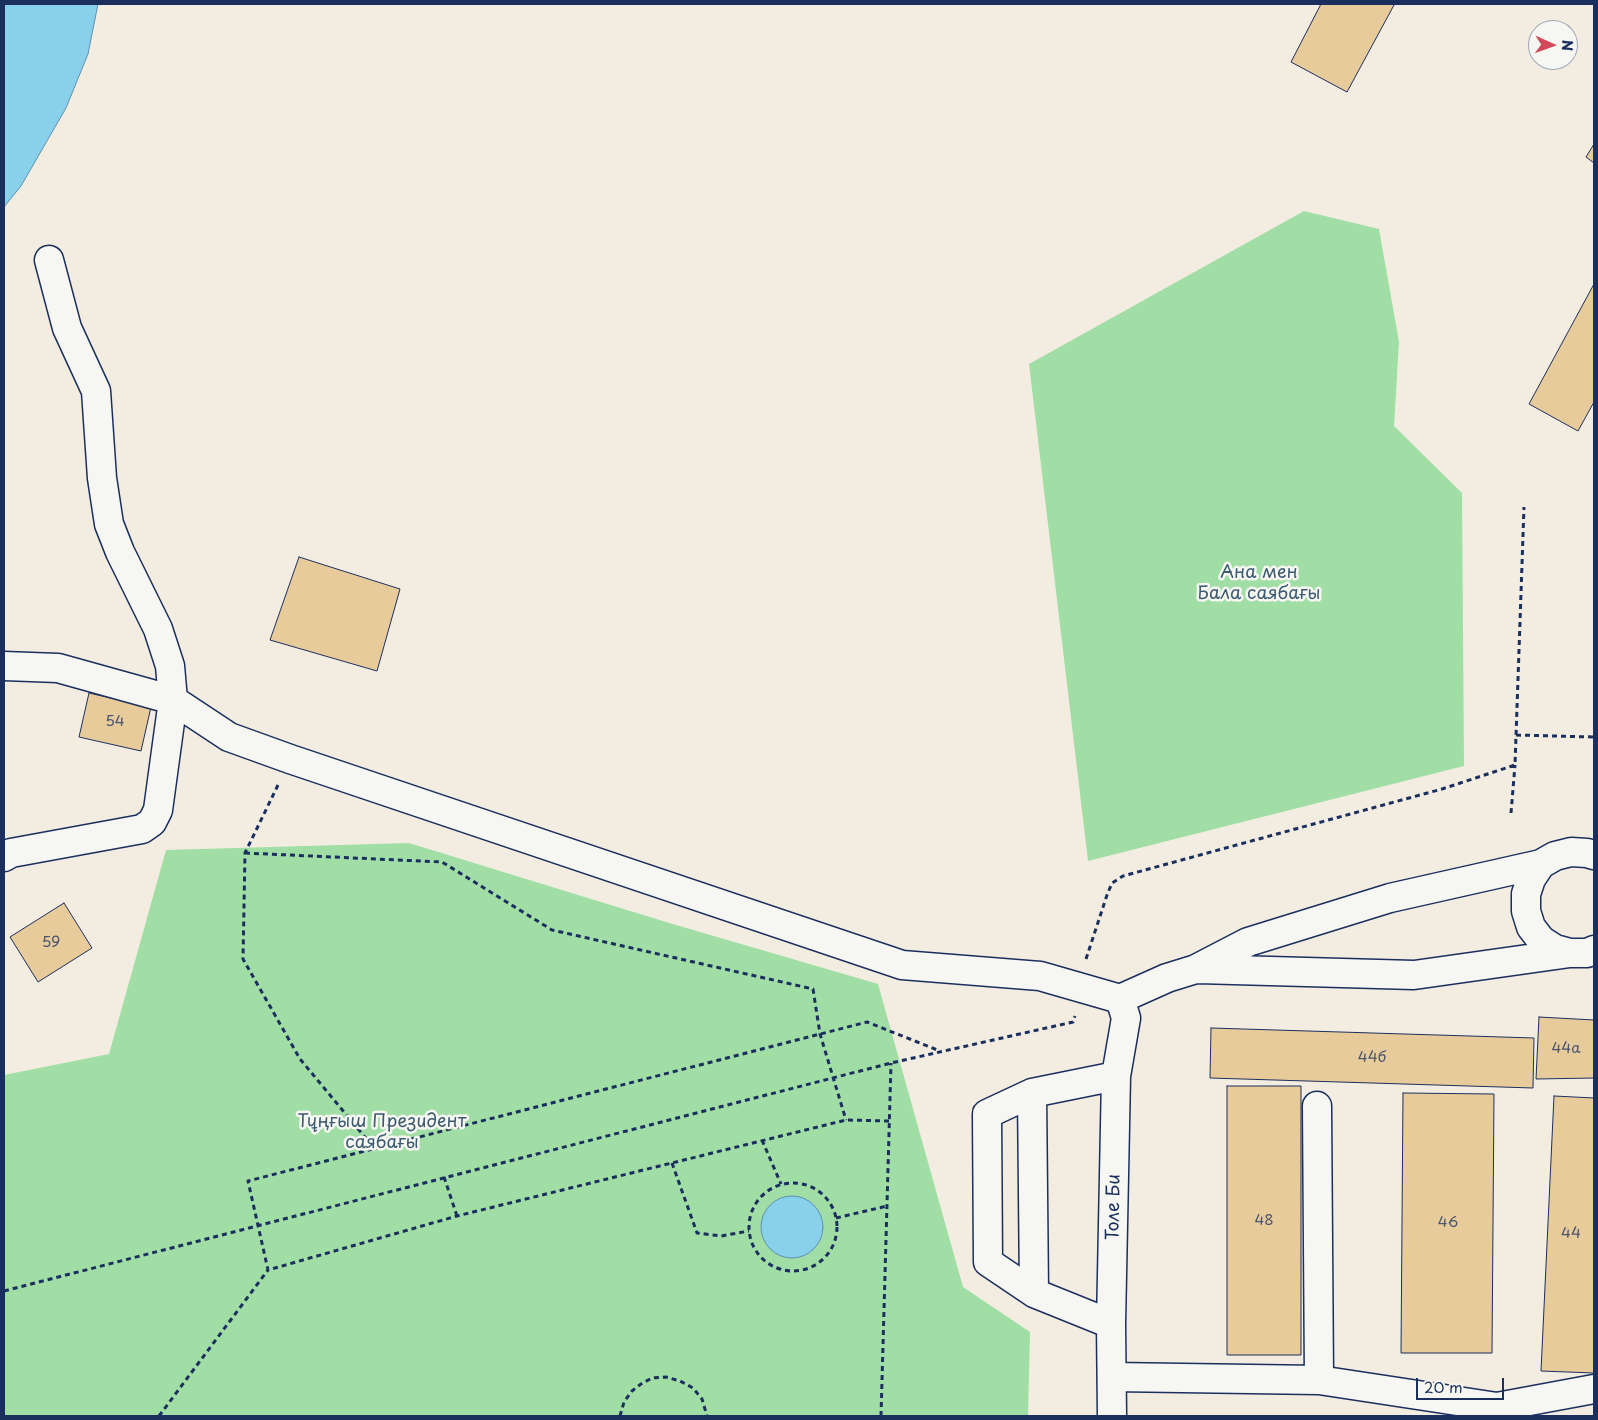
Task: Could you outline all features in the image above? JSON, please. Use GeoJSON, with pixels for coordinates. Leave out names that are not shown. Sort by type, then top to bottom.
{"type":"FeatureCollection","features":[{"type":"Feature","properties":{"kind":"street"},"geometry":{"type":"LineString","coordinates":[[4,856],[11,853],[142,829],[152,822],[158,810],[173,700],[170,666],[158,629],[120,552],[109,524],[102,478],[96,391],[67,328],[49,260]]}},
{"type":"Feature","properties":{"kind":"street"},"geometry":{"type":"LineString","coordinates":[[4,666],[58,668],[173,700],[229,737],[290,760],[902,965],[1040,976],[1120,999],[1167,978],[1196,969],[1248,942],[1390,898],[1541,864],[1555,856],[1586,850]]}},
{"type":"Feature","properties":{"kind":"street"},"geometry":{"type":"LineString","coordinates":[[1541,864],[1531,879],[1526,894],[1526,911],[1531,926],[1541,940],[1554,949],[1582,951]]}},
{"type":"Feature","properties":{"kind":"street"},"geometry":{"type":"LineString","coordinates":[[1196,969],[1414,975],[1582,951]]}},
{"type":"Feature","properties":{"kind":"street","name":"Толе Би"},"geometry":{"type":"LineString","coordinates":[[1112,1416],[1111,1324],[1116,1076],[1126,1018],[1120,999]]}},
{"type":"Feature","properties":{"kind":"street"},"geometry":{"type":"LineString","coordinates":[[1111,1324],[1034,1293],[988,1262],[987,1114],[1032,1094],[1116,1076]]}},
{"type":"Feature","properties":{"kind":"street"},"geometry":{"type":"LineString","coordinates":[[1032,1094],[1034,1293]]}},
{"type":"Feature","properties":{"kind":"street"},"geometry":{"type":"LineString","coordinates":[[1317,1106],[1319,1380]]}},
{"type":"Feature","properties":{"kind":"street"},"geometry":{"type":"LineString","coordinates":[[1113,1377],[1319,1380],[1496,1412],[1594,1389]]}},
{"type":"Feature","properties":{"kind":"path"},"geometry":{"type":"LineString","coordinates":[[1511,813],[1515,765],[1524,507]]}},
{"type":"Feature","properties":{"kind":"path"},"geometry":{"type":"LineString","coordinates":[[1516,735],[1592,736]]}},
{"type":"Feature","properties":{"kind":"path"},"geometry":{"type":"LineString","coordinates":[[290,760],[245,853],[243,959],[300,1059],[374,1148]]}},
{"type":"Feature","properties":{"kind":"path"},"geometry":{"type":"LineString","coordinates":[[1083,967],[1106,895],[1112,883],[1123,876],[1442,789],[1515,765]]}},
{"type":"Feature","properties":{"kind":"path"},"geometry":{"type":"LineString","coordinates":[[245,853],[442,862],[552,930],[813,989],[820,1034],[846,1120]]}},
{"type":"Feature","properties":{"kind":"path"},"geometry":{"type":"LineString","coordinates":[[4,1290],[834,1077],[940,1051],[1074,1022],[1075,1013]]}},
{"type":"Feature","properties":{"kind":"path"},"geometry":{"type":"LineString","coordinates":[[268,1270],[256,1224],[248,1181],[867,1022],[940,1051]]}},
{"type":"Feature","properties":{"kind":"path"},"geometry":{"type":"LineString","coordinates":[[881,1416],[891,1063]]}},
{"type":"Feature","properties":{"kind":"path"},"geometry":{"type":"LineString","coordinates":[[159,1416],[268,1270],[457,1216],[762,1140],[846,1120],[889,1121]]}},
{"type":"Feature","properties":{"kind":"path"},"geometry":{"type":"LineString","coordinates":[[762,1140],[781,1184]]}},
{"type":"Feature","properties":{"kind":"path"},"geometry":{"type":"LineString","coordinates":[[672,1163],[697,1233],[707,1236],[721,1236],[749,1231]]}},
{"type":"Feature","properties":{"kind":"path"},"geometry":{"type":"LineString","coordinates":[[444,1176],[457,1216]]}},
{"type":"Feature","properties":{"kind":"path"},"geometry":{"type":"LineString","coordinates":[[795,1182],[809,1186],[822,1193],[830,1204],[836,1218],[836,1232],[832,1246],[824,1257],[813,1266],[800,1270],[785,1270],[766,1261],[752,1245],[749,1231],[753,1207],[760,1197],[770,1189],[781,1184],[795,1182]]}},
{"type":"Feature","properties":{"kind":"path"},"geometry":{"type":"LineString","coordinates":[[836,1218],[887,1206]]}},
{"type":"Feature","properties":{"kind":"path"},"geometry":{"type":"LineString","coordinates":[[620,1416],[624,1402],[632,1391],[652,1378],[666,1377],[680,1380],[693,1388],[702,1399],[707,1416]]}},
{"type":"Feature","properties":{"kind":"green space","name":"Ана мен Бала саябағы"},"geometry":{"type":"Polygon","coordinates":[[[1304,211],[1379,229],[1399,342],[1394,426],[1462,493],[1464,766],[1088,861],[1029,364],[1304,211]]]}},
{"type":"Feature","properties":{"kind":"green space","name":"Тұңғыш Президент саябағы"},"geometry":{"type":"Polygon","coordinates":[[[409,843],[666,922],[878,984],[963,1287],[1030,1332],[1028,1416],[4,1416],[4,1075],[109,1054],[166,850],[409,843]]]}},
{"type":"Feature","properties":{"kind":"water"},"geometry":{"type":"Polygon","coordinates":[[[4,4],[98,4],[88,54],[66,108],[21,186],[4,207],[4,4]]]}},
{"type":"Feature","properties":{"kind":"water"},"geometry":{"type":"Polygon","coordinates":[[[786,1196],[798,1196],[814,1205],[821,1215],[823,1227],[821,1239],[814,1249],[798,1258],[786,1258],[775,1253],[766,1244],[761,1233],[761,1221],[766,1210],[775,1201],[786,1196]]]}},
{"type":"Feature","properties":{"kind":"building"},"geometry":{"type":"Polygon","coordinates":[[[1321,4],[1394,5],[1347,92],[1291,62],[1321,4]]]}},
{"type":"Feature","properties":{"kind":"building"},"geometry":{"type":"Polygon","coordinates":[[[1594,144],[1594,163],[1586,157],[1594,144]]]}},
{"type":"Feature","properties":{"kind":"building"},"geometry":{"type":"Polygon","coordinates":[[[1594,284],[1594,402],[1578,431],[1529,404],[1594,284]]]}},
{"type":"Feature","properties":{"kind":"building"},"geometry":{"type":"Polygon","coordinates":[[[299,557],[400,589],[377,671],[270,640],[299,557]]]}},
{"type":"Feature","properties":{"kind":"building"},"geometry":{"type":"Polygon","coordinates":[[[89,693],[151,707],[141,751],[79,737],[89,693]]]}},
{"type":"Feature","properties":{"kind":"building"},"geometry":{"type":"Polygon","coordinates":[[[64,903],[92,948],[38,982],[10,937],[64,903]]]}},
{"type":"Feature","properties":{"kind":"building"},"geometry":{"type":"Polygon","coordinates":[[[1539,1017],[1594,1020],[1594,1078],[1536,1079],[1539,1017]]]}},
{"type":"Feature","properties":{"kind":"building"},"geometry":{"type":"Polygon","coordinates":[[[1211,1028],[1534,1038],[1533,1088],[1210,1078],[1211,1028]]]}},
{"type":"Feature","properties":{"kind":"building"},"geometry":{"type":"Polygon","coordinates":[[[1227,1086],[1301,1086],[1301,1355],[1227,1355],[1227,1086]]]}},
{"type":"Feature","properties":{"kind":"building"},"geometry":{"type":"Polygon","coordinates":[[[1403,1093],[1494,1094],[1492,1353],[1401,1353],[1403,1093]]]}},
{"type":"Feature","properties":{"kind":"building"},"geometry":{"type":"Polygon","coordinates":[[[1554,1096],[1594,1098],[1594,1373],[1541,1371],[1554,1096]]]}}]}
